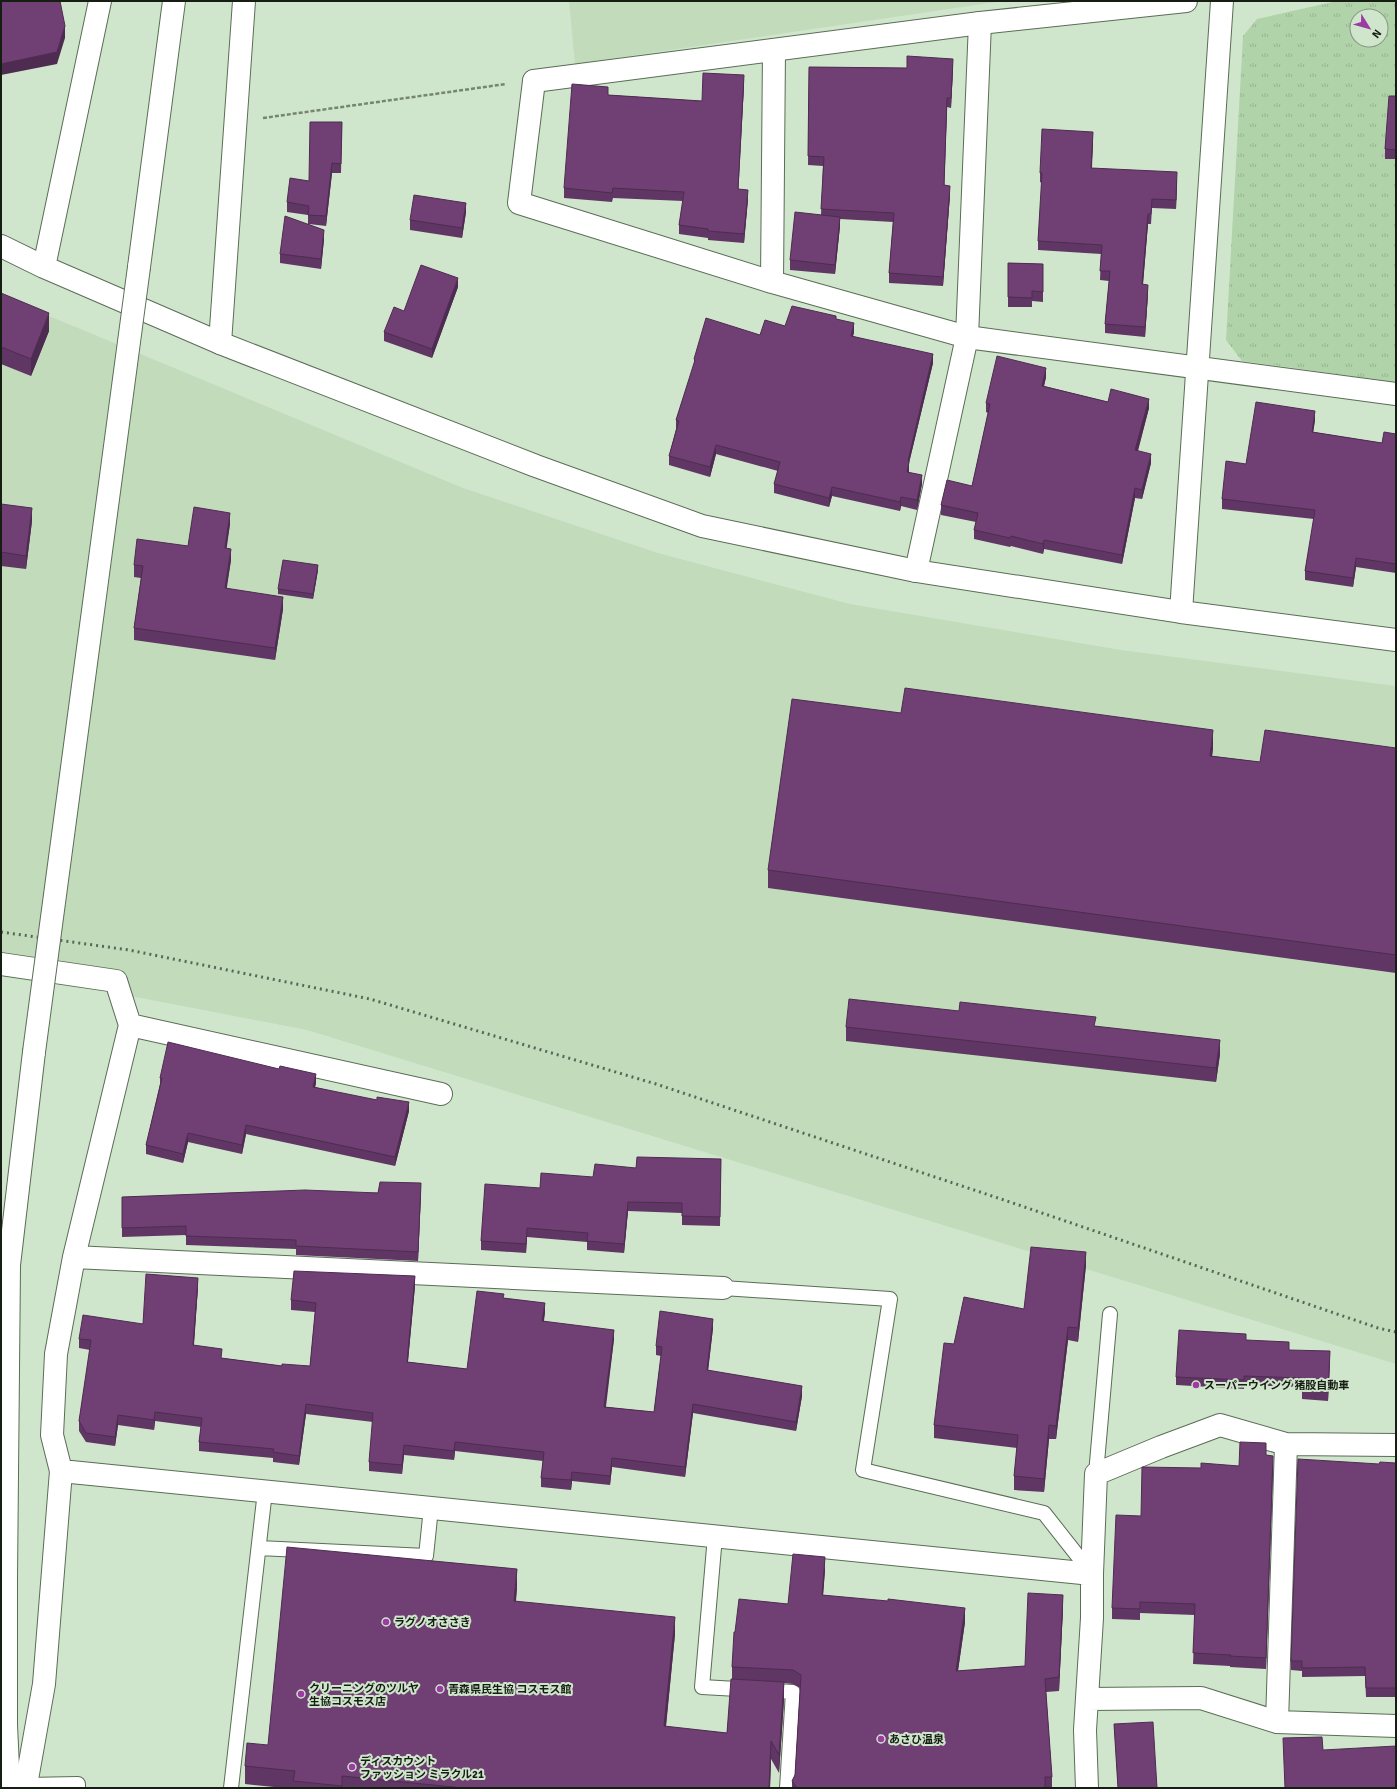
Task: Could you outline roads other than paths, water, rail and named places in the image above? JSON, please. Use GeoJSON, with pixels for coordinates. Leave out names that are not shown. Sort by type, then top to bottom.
{"type":"FeatureCollection","features":[{"type":"Feature","properties":{"kind":"street"},"geometry":{"type":"LineString","coordinates":[[44,267],[100,1]]}},
{"type":"Feature","properties":{"kind":"street"},"geometry":{"type":"LineString","coordinates":[[19,1787],[4,1723],[9,1264],[34,1052],[174,1]]}},
{"type":"Feature","properties":{"kind":"street"},"geometry":{"type":"LineString","coordinates":[[220,343],[244,1]]}},
{"type":"Feature","properties":{"kind":"street"},"geometry":{"type":"LineString","coordinates":[[1186,1],[980,23],[534,81],[519,203],[772,282],[967,337],[1396,394]]}},
{"type":"Feature","properties":{"kind":"street"},"geometry":{"type":"LineString","coordinates":[[1181,612],[1222,1]]}},
{"type":"Feature","properties":{"kind":"street"},"geometry":{"type":"LineString","coordinates":[[916,572],[967,337],[980,23]]}},
{"type":"Feature","properties":{"kind":"street"},"geometry":{"type":"LineString","coordinates":[[772,282],[774,50]]}},
{"type":"Feature","properties":{"kind":"street"},"geometry":{"type":"LineString","coordinates":[[1,246],[44,267],[220,343],[536,466],[702,526],[916,572],[1181,612],[1396,640]]}},
{"type":"Feature","properties":{"kind":"street"},"geometry":{"type":"LineString","coordinates":[[1,964],[116,981],[130,1025],[74,1257],[56,1354],[52,1435],[61,1471],[44,1684],[19,1787]]}},
{"type":"Feature","properties":{"kind":"street"},"geometry":{"type":"LineString","coordinates":[[130,1025],[442,1094]]}},
{"type":"Feature","properties":{"kind":"street"},"geometry":{"type":"LineString","coordinates":[[74,1257],[723,1288]]}},
{"type":"Feature","properties":{"kind":"street"},"geometry":{"type":"LineString","coordinates":[[1087,1788],[1085,1730],[1092,1618],[1092,1574],[1096,1474],[1162,1446],[1220,1425],[1286,1444],[1396,1446]]}},
{"type":"Feature","properties":{"kind":"street"},"geometry":{"type":"LineString","coordinates":[[1277,1722],[1286,1444]]}},
{"type":"Feature","properties":{"kind":"street"},"geometry":{"type":"LineString","coordinates":[[61,1471],[1092,1574]]}},
{"type":"Feature","properties":{"kind":"street"},"geometry":{"type":"LineString","coordinates":[[1087,1699],[1200,1698],[1277,1722],[1396,1726]]}},
{"type":"Feature","properties":{"kind":"lane"},"geometry":{"type":"LineString","coordinates":[[723,1288],[890,1299],[863,1470],[1044,1513],[1092,1574]]}},
{"type":"Feature","properties":{"kind":"lane"},"geometry":{"type":"LineString","coordinates":[[1096,1474],[1110,1314]]}},
{"type":"Feature","properties":{"kind":"lane"},"geometry":{"type":"LineString","coordinates":[[231,1788],[265,1491]]}},
{"type":"Feature","properties":{"kind":"lane"},"geometry":{"type":"LineString","coordinates":[[259,1548],[426,1556],[431,1508]]}},
{"type":"Feature","properties":{"kind":"lane"},"geometry":{"type":"LineString","coordinates":[[715,1536],[702,1687],[793,1692],[787,1788]]}},
{"type":"Feature","properties":{"kind":"lane"},"geometry":{"type":"LineString","coordinates":[[19,1787],[78,1784],[78,1788]]}},
{"type":"Feature","properties":{"kind":"railway"},"geometry":{"type":"LineString","coordinates":[[1,932],[129,950],[370,999],[656,1084],[1007,1201],[1378,1328],[1396,1332]]}},
{"type":"Feature","properties":{"kind":"place","name":"スーパーウイング 猪股自動車"},"geometry":{"type":"Point","coordinates":[1196,1385]}},
{"type":"Feature","properties":{"kind":"place","name":"ラグノオささき"},"geometry":{"type":"Point","coordinates":[386,1622]}},
{"type":"Feature","properties":{"kind":"place","name":"青森県民生協 コスモス館"},"geometry":{"type":"Point","coordinates":[440,1689]}},
{"type":"Feature","properties":{"kind":"place","name":"クリーニングのツルヤ 生協コスモス店"},"geometry":{"type":"Point","coordinates":[301,1694]}},
{"type":"Feature","properties":{"kind":"place","name":"あさひ温泉"},"geometry":{"type":"Point","coordinates":[881,1739]}},
{"type":"Feature","properties":{"kind":"place","name":"ディスカウント ファッション ミラクル21"},"geometry":{"type":"Point","coordinates":[352,1767]}}]}
